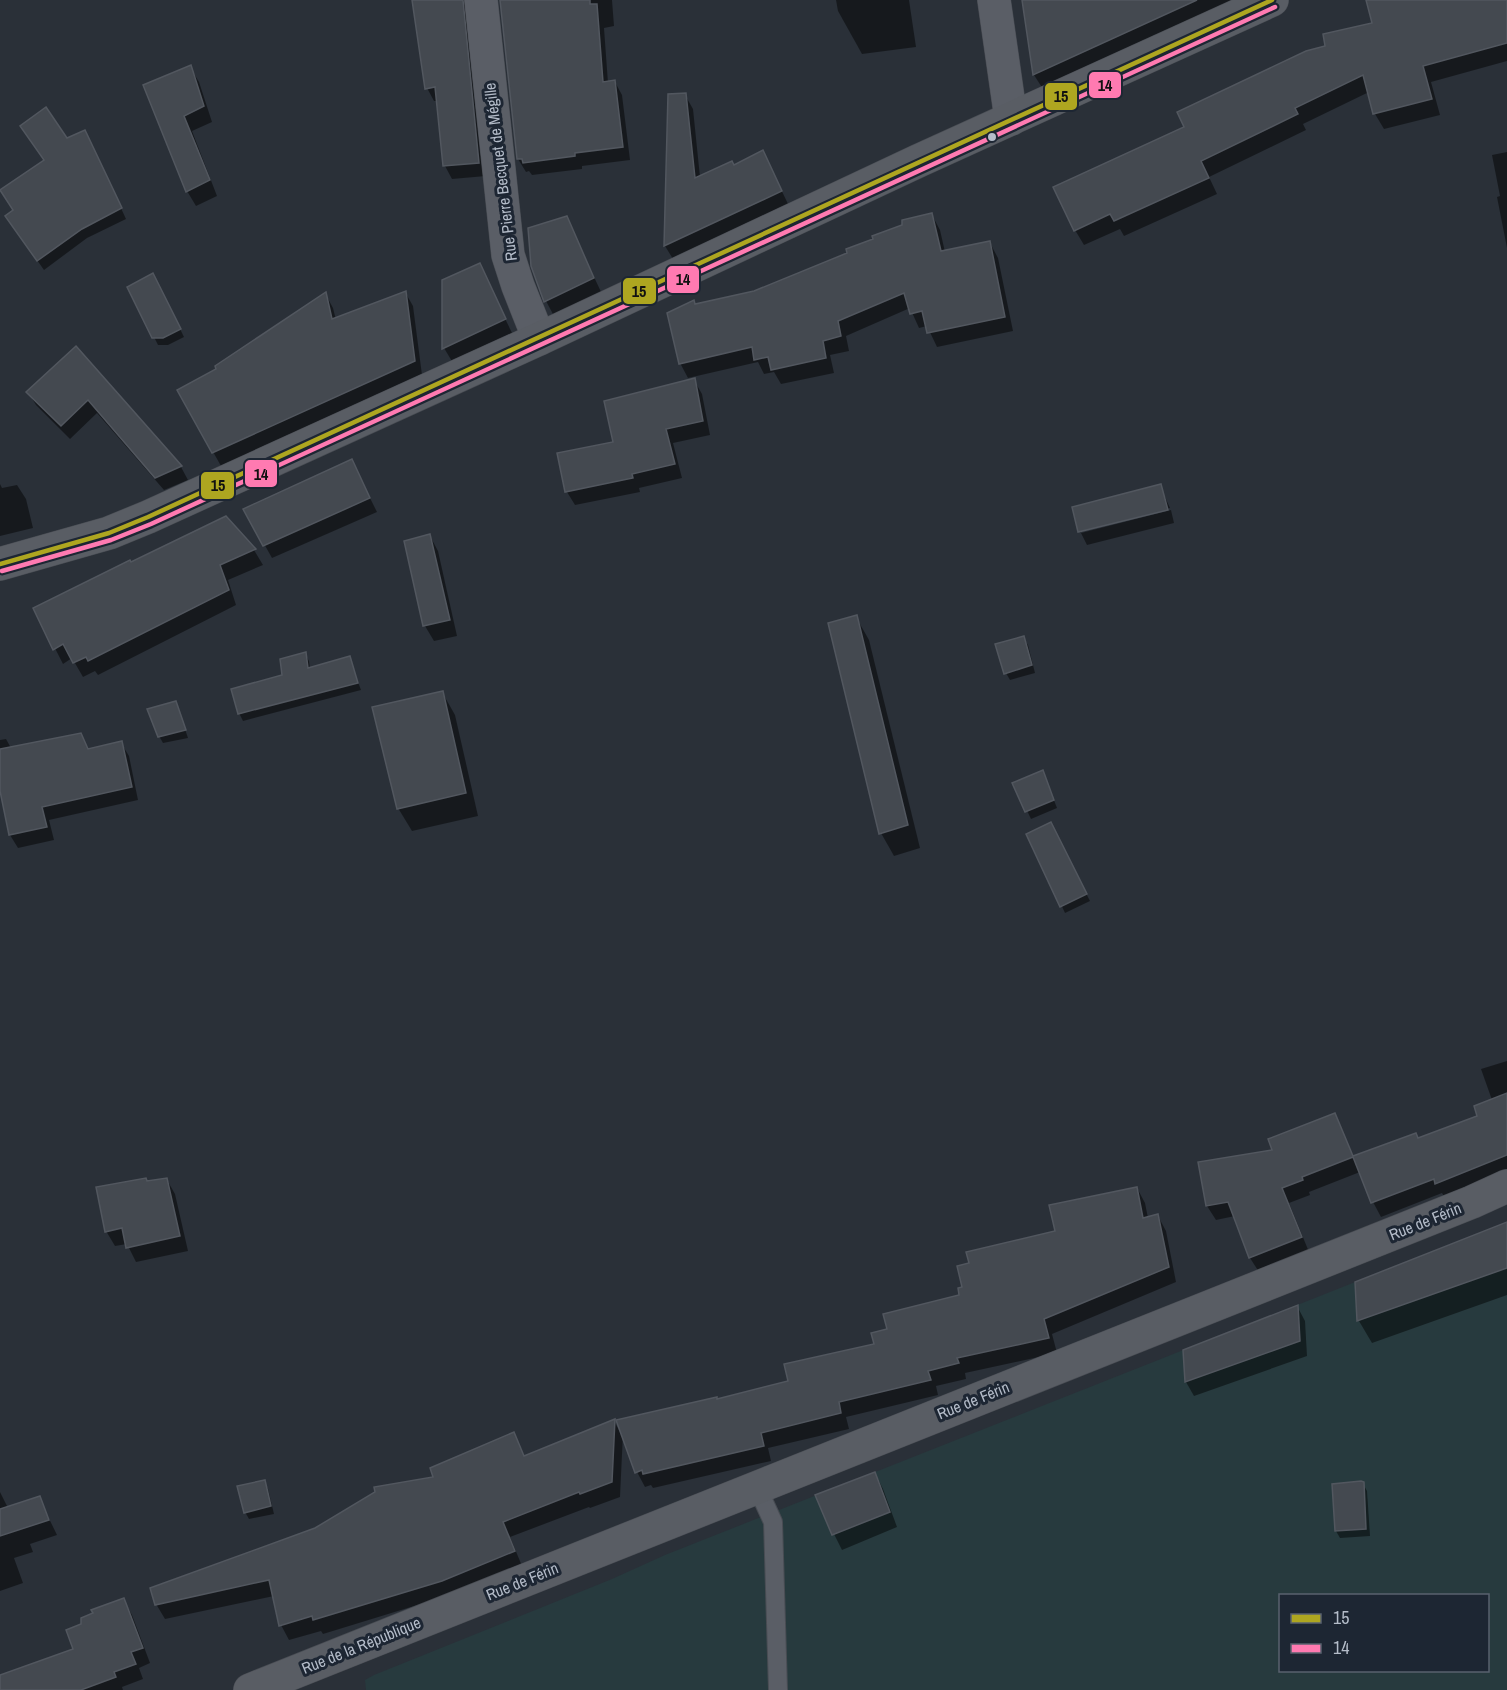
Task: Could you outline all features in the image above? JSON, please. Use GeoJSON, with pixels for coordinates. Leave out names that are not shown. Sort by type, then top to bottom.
{"type":"FeatureCollection","features":[{"type":"Feature","properties":{"kind":"street","name":"Rue Pierre Becquet de Mégille"},"geometry":{"type":"LineString","coordinates":[[481,0],[508,255],[539,339]]}},
{"type":"Feature","properties":{"kind":"street"},"geometry":{"type":"LineString","coordinates":[[994,0],[1011,119]]}},
{"type":"Feature","properties":{"kind":"street"},"geometry":{"type":"LineString","coordinates":[[0,564],[109,533],[148,517],[1272,0]]}},
{"type":"Feature","properties":{"kind":"street","name":"Rue de Férin"},"geometry":{"type":"LineString","coordinates":[[439,1614],[1507,1186]]}},
{"type":"Feature","properties":{"kind":"street","name":"Rue de la République"},"geometry":{"type":"LineString","coordinates":[[250,1690],[439,1614]]}},
{"type":"Feature","properties":{"kind":"lane"},"geometry":{"type":"LineString","coordinates":[[757,1487],[772,1522],[777,1690]]}},
{"type":"Feature","properties":{"kind":"green space"},"geometry":{"type":"Polygon","coordinates":[[[1507,1222],[1507,1690],[366,1690],[365,1680],[374,1675],[612,1579],[665,1555],[1507,1222]]]}},
{"type":"Feature","properties":{"kind":"building"},"geometry":{"type":"Polygon","coordinates":[[[412,0],[463,0],[479,163],[443,166],[435,87],[425,89],[412,0]]]}},
{"type":"Feature","properties":{"kind":"building"},"geometry":{"type":"Polygon","coordinates":[[[500,0],[590,0],[590,4],[597,4],[603,82],[615,80],[623,147],[523,163],[522,159],[517,159],[500,0]]]}},
{"type":"Feature","properties":{"kind":"building"},"geometry":{"type":"Polygon","coordinates":[[[1022,0],[1197,0],[1033,75],[1022,0]]]}},
{"type":"Feature","properties":{"kind":"building"},"geometry":{"type":"Polygon","coordinates":[[[1366,0],[1507,0],[1507,43],[1423,66],[1432,99],[1373,114],[1363,75],[1295,108],[1298,114],[1201,161],[1209,178],[1114,221],[1110,214],[1074,231],[1053,187],[1184,127],[1177,112],[1306,51],[1325,46],[1323,34],[1372,23],[1366,0]]]}},
{"type":"Feature","properties":{"kind":"building"},"geometry":{"type":"Polygon","coordinates":[[[191,65],[204,106],[184,116],[210,180],[186,192],[143,85],[191,65]]]}},
{"type":"Feature","properties":{"kind":"building"},"geometry":{"type":"Polygon","coordinates":[[[686,93],[695,178],[732,161],[734,165],[763,150],[782,191],[664,246],[668,94],[686,93]]]}},
{"type":"Feature","properties":{"kind":"building"},"geometry":{"type":"Polygon","coordinates":[[[46,107],[67,138],[85,130],[122,208],[82,229],[37,261],[5,216],[13,210],[0,190],[44,160],[20,126],[46,107]]]}},
{"type":"Feature","properties":{"kind":"building"},"geometry":{"type":"Polygon","coordinates":[[[932,213],[941,251],[990,241],[1005,317],[927,333],[922,311],[910,314],[904,293],[838,321],[841,336],[823,341],[826,358],[771,370],[768,357],[754,360],[752,347],[679,364],[667,313],[694,300],[695,304],[754,291],[847,253],[846,249],[902,225],[902,220],[932,213]]]}},
{"type":"Feature","properties":{"kind":"building"},"geometry":{"type":"Polygon","coordinates":[[[567,216],[594,278],[544,302],[531,266],[528,228],[567,216]]]}},
{"type":"Feature","properties":{"kind":"building"},"geometry":{"type":"Polygon","coordinates":[[[480,263],[506,319],[442,349],[442,280],[480,263]]]}},
{"type":"Feature","properties":{"kind":"building"},"geometry":{"type":"Polygon","coordinates":[[[153,273],[181,329],[163,338],[152,338],[127,287],[153,273]]]}},
{"type":"Feature","properties":{"kind":"building"},"geometry":{"type":"Polygon","coordinates":[[[406,291],[415,361],[212,453],[177,390],[216,369],[215,366],[326,292],[332,319],[406,291]]]}},
{"type":"Feature","properties":{"kind":"building"},"geometry":{"type":"Polygon","coordinates":[[[76,346],[182,466],[155,478],[88,400],[61,426],[26,392],[76,346]]]}},
{"type":"Feature","properties":{"kind":"building"},"geometry":{"type":"Polygon","coordinates":[[[695,378],[703,421],[666,429],[675,464],[632,474],[633,478],[565,492],[557,453],[613,442],[604,401],[695,378]]]}},
{"type":"Feature","properties":{"kind":"building"},"geometry":{"type":"Polygon","coordinates":[[[352,459],[370,498],[263,546],[243,509],[352,459]]]}},
{"type":"Feature","properties":{"kind":"building"},"geometry":{"type":"Polygon","coordinates":[[[1161,484],[1168,510],[1078,532],[1072,507],[1161,484]]]}},
{"type":"Feature","properties":{"kind":"building"},"geometry":{"type":"Polygon","coordinates":[[[226,516],[256,549],[220,565],[229,590],[88,661],[86,657],[73,663],[63,644],[53,650],[33,608],[226,516]]]}},
{"type":"Feature","properties":{"kind":"building"},"geometry":{"type":"Polygon","coordinates":[[[430,534],[450,620],[423,626],[404,541],[430,534]]]}},
{"type":"Feature","properties":{"kind":"building"},"geometry":{"type":"Polygon","coordinates":[[[857,615],[908,825],[879,834],[828,623],[857,615]]]}},
{"type":"Feature","properties":{"kind":"building"},"geometry":{"type":"Polygon","coordinates":[[[1024,636],[1032,665],[1004,674],[995,644],[1024,636]]]}},
{"type":"Feature","properties":{"kind":"building"},"geometry":{"type":"Polygon","coordinates":[[[306,652],[308,668],[350,656],[358,683],[238,714],[231,689],[282,675],[280,659],[306,652]]]}},
{"type":"Feature","properties":{"kind":"building"},"geometry":{"type":"Polygon","coordinates":[[[443,691],[466,793],[397,809],[372,707],[443,691]]]}},
{"type":"Feature","properties":{"kind":"building"},"geometry":{"type":"Polygon","coordinates":[[[176,701],[186,730],[158,737],[147,709],[176,701]]]}},
{"type":"Feature","properties":{"kind":"building"},"geometry":{"type":"Polygon","coordinates":[[[81,733],[88,749],[122,741],[132,787],[42,807],[47,827],[9,835],[0,791],[0,749],[81,733]]]}},
{"type":"Feature","properties":{"kind":"building"},"geometry":{"type":"Polygon","coordinates":[[[1043,770],[1054,800],[1025,812],[1012,783],[1043,770]]]}},
{"type":"Feature","properties":{"kind":"building"},"geometry":{"type":"Polygon","coordinates":[[[1051,822],[1087,894],[1060,907],[1026,834],[1051,822]]]}},
{"type":"Feature","properties":{"kind":"building"},"geometry":{"type":"Polygon","coordinates":[[[1507,1093],[1507,1155],[1435,1184],[1434,1179],[1371,1203],[1353,1157],[1302,1177],[1303,1180],[1282,1188],[1302,1237],[1249,1258],[1228,1202],[1206,1206],[1198,1162],[1272,1150],[1268,1139],[1335,1113],[1353,1156],[1416,1133],[1418,1138],[1477,1116],[1474,1106],[1507,1093]]]}},
{"type":"Feature","properties":{"kind":"building"},"geometry":{"type":"Polygon","coordinates":[[[146,1178],[147,1181],[167,1178],[180,1236],[126,1248],[122,1228],[105,1232],[96,1187],[146,1178]]]}},
{"type":"Feature","properties":{"kind":"building"},"geometry":{"type":"Polygon","coordinates":[[[1137,1187],[1143,1218],[1158,1214],[1169,1267],[1044,1319],[1049,1338],[957,1358],[959,1363],[928,1371],[931,1380],[839,1402],[841,1413],[761,1433],[764,1446],[643,1474],[642,1470],[635,1473],[616,1420],[717,1397],[717,1399],[788,1381],[784,1364],[874,1344],[871,1333],[887,1329],[883,1314],[959,1295],[958,1288],[962,1287],[957,1266],[969,1263],[966,1252],[1055,1231],[1049,1205],[1137,1187]]]}},
{"type":"Feature","properties":{"kind":"building"},"geometry":{"type":"Polygon","coordinates":[[[1507,1222],[1507,1268],[1357,1321],[1355,1282],[1507,1222]]]}},
{"type":"Feature","properties":{"kind":"building"},"geometry":{"type":"Polygon","coordinates":[[[1298,1305],[1300,1341],[1185,1382],[1183,1350],[1298,1305]]]}},
{"type":"Feature","properties":{"kind":"building"},"geometry":{"type":"Polygon","coordinates":[[[615,1419],[612,1482],[580,1494],[579,1492],[503,1522],[515,1551],[442,1581],[313,1620],[312,1616],[279,1626],[269,1580],[155,1605],[150,1588],[315,1528],[375,1492],[374,1487],[433,1477],[430,1468],[514,1432],[524,1456],[615,1419]]]}},
{"type":"Feature","properties":{"kind":"building"},"geometry":{"type":"Polygon","coordinates":[[[875,1472],[890,1512],[832,1535],[815,1495],[875,1472]]]}},
{"type":"Feature","properties":{"kind":"building"},"geometry":{"type":"Polygon","coordinates":[[[265,1480],[271,1506],[244,1513],[237,1486],[265,1480]]]}},
{"type":"Feature","properties":{"kind":"building"},"geometry":{"type":"Polygon","coordinates":[[[1364,1482],[1366,1529],[1335,1531],[1332,1484],[1364,1482]]]}},
{"type":"Feature","properties":{"kind":"building"},"geometry":{"type":"Polygon","coordinates":[[[40,1496],[49,1520],[0,1536],[0,1509],[40,1496]]]}},
{"type":"Feature","properties":{"kind":"building"},"geometry":{"type":"Polygon","coordinates":[[[124,1598],[143,1648],[131,1652],[136,1664],[114,1672],[116,1677],[81,1690],[0,1690],[0,1675],[73,1649],[66,1630],[81,1624],[81,1618],[93,1613],[91,1610],[124,1598]]]}},
{"type":"Feature","properties":{"kind":"transit line","name":"15"},"geometry":{"type":"LineString","coordinates":[[0,564],[109,533],[148,517],[1272,0]]}},
{"type":"Feature","properties":{"kind":"transit line","name":"14"},"geometry":{"type":"LineString","coordinates":[[2,571],[111,540],[151,524],[1275,7]]}}]}
